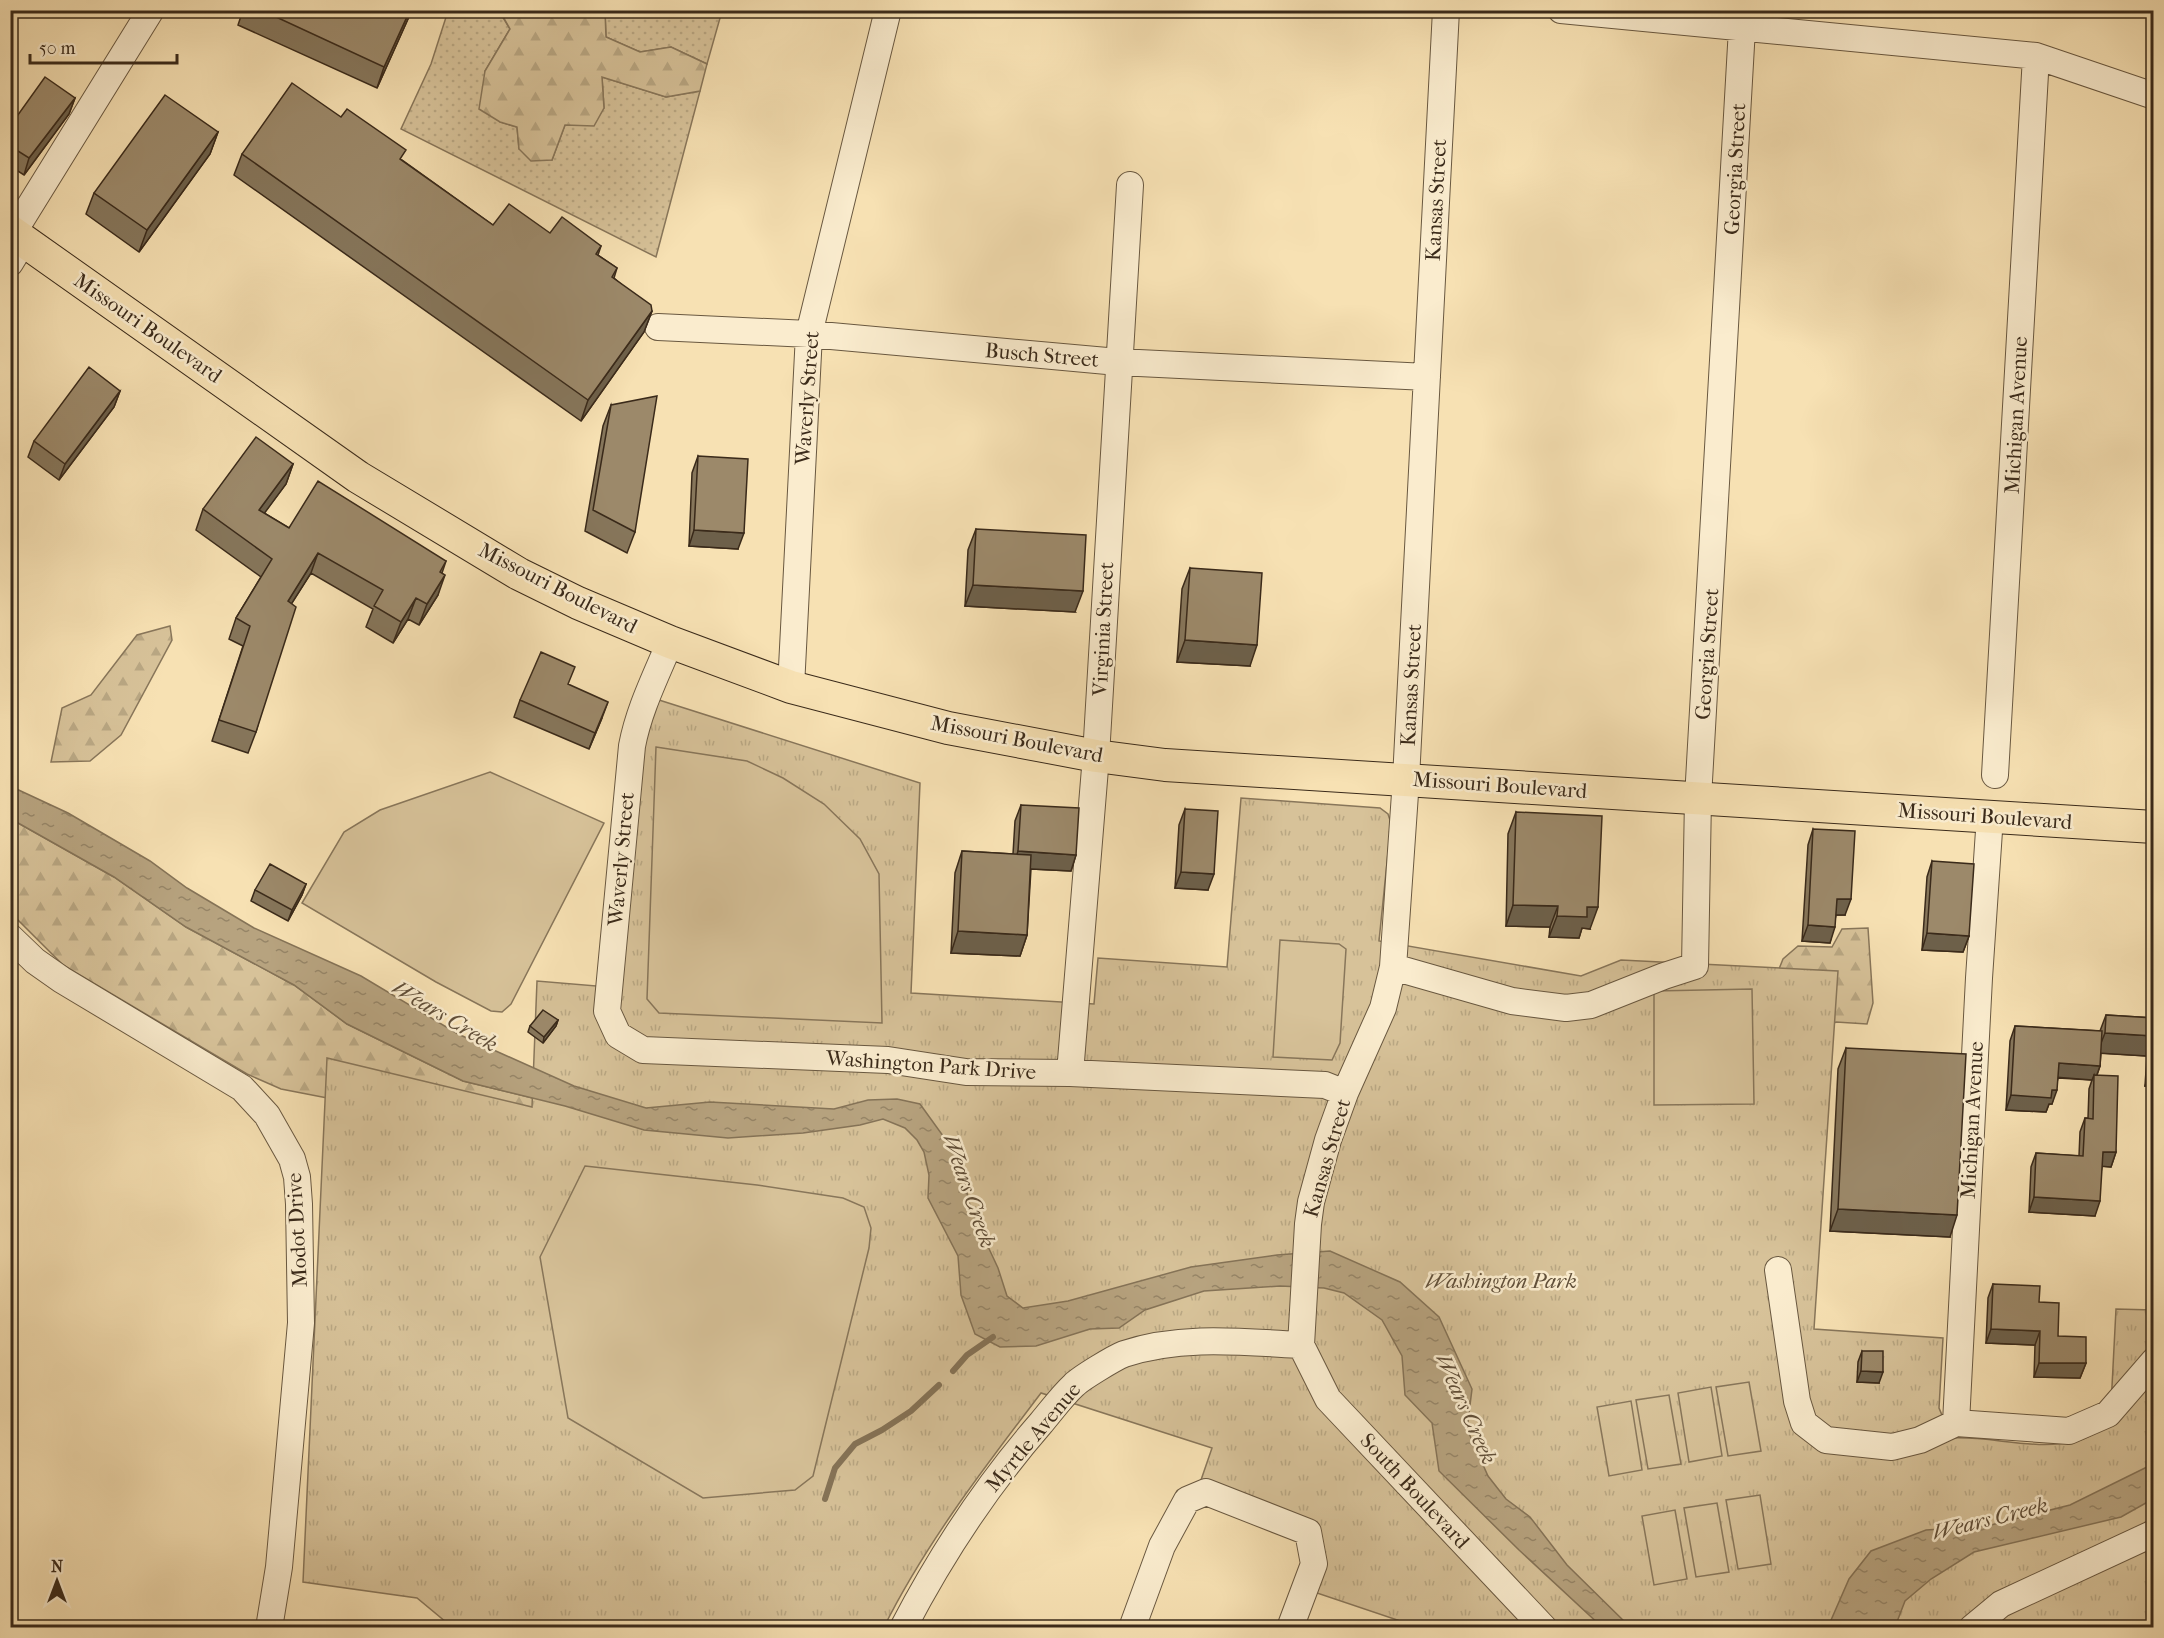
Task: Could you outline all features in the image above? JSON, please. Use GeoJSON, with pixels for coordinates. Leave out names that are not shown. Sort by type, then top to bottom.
{"type":"FeatureCollection","features":[{"type":"Feature","properties":{"kind":"main road","name":"Missouri Boulevard"},"geometry":{"type":"LineString","coordinates":[[15,242],[358,477],[519,574],[578,603],[670,642],[791,687],[948,728],[1096,756],[1186,766],[2154,827]]}},
{"type":"Feature","properties":{"kind":"street"},"geometry":{"type":"LineString","coordinates":[[15,242],[151,10]]}},
{"type":"Feature","properties":{"kind":"street","name":"Waverly Street"},"geometry":{"type":"LineString","coordinates":[[791,687],[809,334],[888,10]]}},
{"type":"Feature","properties":{"kind":"street","name":"Kansas Street"},"geometry":{"type":"LineString","coordinates":[[1301,1345],[1311,1202],[1328,1140],[1345,1093],[1383,1008],[1393,967],[1406,779],[1446,10]]}},
{"type":"Feature","properties":{"kind":"street"},"geometry":{"type":"LineString","coordinates":[[1561,10],[2036,56],[2154,96]]}},
{"type":"Feature","properties":{"kind":"street","name":"Georgia Street"},"geometry":{"type":"LineString","coordinates":[[1393,967],[1512,1001],[1566,1008],[1591,1005],[1654,979],[1695,966],[1698,798],[1743,28]]}},
{"type":"Feature","properties":{"kind":"street","name":"Michigan Avenue"},"geometry":{"type":"LineString","coordinates":[[1995,775],[2036,56]]}},
{"type":"Feature","properties":{"kind":"street","name":"Virginia Street"},"geometry":{"type":"LineString","coordinates":[[1070,1073],[1096,756],[1130,185]]}},
{"type":"Feature","properties":{"kind":"street","name":"Busch Street"},"geometry":{"type":"LineString","coordinates":[[658,327],[809,334],[1118,362],[1427,377]]}},
{"type":"Feature","properties":{"kind":"street","name":"Waverly Street"},"geometry":{"type":"LineString","coordinates":[[607,1011],[624,817],[636,724],[670,642]]}},
{"type":"Feature","properties":{"kind":"street","name":"Michigan Avenue"},"geometry":{"type":"LineString","coordinates":[[1956,1423],[1979,978],[1990,816]]}},
{"type":"Feature","properties":{"kind":"street","name":"Modot Drive"},"geometry":{"type":"LineString","coordinates":[[10,938],[35,961],[62,980],[242,1088],[267,1115],[292,1159],[297,1177],[299,1204],[301,1323],[279,1567],[269,1628]]}},
{"type":"Feature","properties":{"kind":"street","name":"Washington Park Drive"},"geometry":{"type":"LineString","coordinates":[[607,1011],[618,1035],[643,1050],[888,1060],[966,1072],[1070,1073],[1325,1084],[1345,1093]]}},
{"type":"Feature","properties":{"kind":"street"},"geometry":{"type":"LineString","coordinates":[[1778,1270],[1797,1401],[1804,1423],[1826,1440],[1892,1447],[1920,1440],[1956,1423],[2069,1431],[2108,1414],[2154,1361]]}},
{"type":"Feature","properties":{"kind":"street","name":"Myrtle Avenue"},"geometry":{"type":"LineString","coordinates":[[903,1628],[922,1592],[980,1500],[1021,1446],[1075,1383],[1123,1354],[1177,1343],[1208,1341],[1301,1345]]}},
{"type":"Feature","properties":{"kind":"street","name":"South Boulevard"},"geometry":{"type":"LineString","coordinates":[[1301,1345],[1328,1399],[1544,1628]]}},
{"type":"Feature","properties":{"kind":"street"},"geometry":{"type":"LineString","coordinates":[[1132,1628],[1161,1545],[1187,1500],[1206,1492],[1308,1532],[1314,1564],[1290,1628]]}},
{"type":"Feature","properties":{"kind":"street"},"geometry":{"type":"LineString","coordinates":[[1972,1628],[2001,1604],[2154,1533]]}},
{"type":"Feature","properties":{"kind":"green space"},"geometry":{"type":"Polygon","coordinates":[[[448,11],[499,11],[510,29],[485,71],[500,122],[517,127],[519,149],[552,160],[565,125],[604,108],[602,77],[666,97],[700,91],[656,257],[401,129],[431,64],[448,11]]]}},
{"type":"Feature","properties":{"kind":"green space"},"geometry":{"type":"Polygon","coordinates":[[[500,11],[605,11],[606,37],[640,52],[671,47],[707,64],[700,91],[666,97],[602,77],[604,108],[594,126],[565,125],[552,160],[531,161],[519,149],[517,127],[500,122],[479,109],[485,71],[510,29],[500,11]]]}},
{"type":"Feature","properties":{"kind":"green space"},"geometry":{"type":"Polygon","coordinates":[[[605,11],[722,11],[707,64],[671,47],[640,52],[606,37],[605,11]]]}},
{"type":"Feature","properties":{"kind":"green space"},"geometry":{"type":"Polygon","coordinates":[[[170,626],[172,640],[121,735],[90,761],[51,762],[62,708],[91,695],[137,635],[170,626]]]}},
{"type":"Feature","properties":{"kind":"green space","name":"Washington Park"},"geometry":{"type":"Polygon","coordinates":[[[659,700],[920,783],[911,993],[1094,1004],[1098,958],[1227,967],[1241,798],[1380,808],[1388,814],[1391,823],[1379,941],[1581,976],[1621,960],[1838,971],[1814,1329],[1943,1338],[1939,1408],[1952,1438],[2061,1444],[2085,1438],[2110,1425],[2116,1309],[2153,1310],[2153,1627],[1418,1627],[1314,1592],[1318,1543],[1200,1483],[1212,1448],[1041,1393],[937,1536],[884,1627],[452,1627],[417,1598],[303,1582],[327,1058],[532,1107],[537,981],[620,988],[646,722],[659,700]]]}},
{"type":"Feature","properties":{"kind":"green space"},"geometry":{"type":"Polygon","coordinates":[[[656,747],[747,761],[783,778],[824,804],[860,839],[879,874],[882,1023],[659,1013],[647,999],[656,747]]]}},
{"type":"Feature","properties":{"kind":"green space"},"geometry":{"type":"Polygon","coordinates":[[[490,772],[604,823],[511,1004],[502,1012],[491,1011],[436,982],[302,903],[344,832],[380,810],[490,772]]]}},
{"type":"Feature","properties":{"kind":"green space"},"geometry":{"type":"Polygon","coordinates":[[[11,819],[114,877],[186,927],[294,985],[347,1024],[463,1081],[565,1106],[562,1126],[348,1102],[281,1089],[247,1074],[63,965],[17,919],[11,906],[11,819]]]}},
{"type":"Feature","properties":{"kind":"green space"},"geometry":{"type":"Polygon","coordinates":[[[1868,928],[1873,1003],[1867,1024],[1836,1022],[1818,1031],[1775,979],[1783,959],[1798,946],[1832,947],[1842,929],[1868,928]]]}},
{"type":"Feature","properties":{"kind":"green space"},"geometry":{"type":"Polygon","coordinates":[[[1280,940],[1339,944],[1346,949],[1340,1043],[1332,1060],[1273,1057],[1280,940]]]}},
{"type":"Feature","properties":{"kind":"green space"},"geometry":{"type":"Polygon","coordinates":[[[1752,989],[1754,1104],[1654,1105],[1654,991],[1752,989]]]}},
{"type":"Feature","properties":{"kind":"green space"},"geometry":{"type":"Polygon","coordinates":[[[585,1166],[757,1185],[843,1198],[864,1207],[871,1228],[869,1248],[813,1476],[795,1490],[703,1498],[568,1418],[540,1257],[585,1166]]]}},
{"type":"Feature","properties":{"kind":"green space"},"geometry":{"type":"Polygon","coordinates":[[[1749,1382],[1761,1451],[1728,1456],[1716,1387],[1749,1382]]]}},
{"type":"Feature","properties":{"kind":"green space"},"geometry":{"type":"Polygon","coordinates":[[[1711,1387],[1722,1456],[1689,1462],[1678,1393],[1711,1387]]]}},
{"type":"Feature","properties":{"kind":"green space"},"geometry":{"type":"Polygon","coordinates":[[[1669,1395],[1681,1464],[1648,1469],[1636,1400],[1669,1395]]]}},
{"type":"Feature","properties":{"kind":"green space"},"geometry":{"type":"Polygon","coordinates":[[[1631,1401],[1642,1470],[1609,1476],[1597,1407],[1631,1401]]]}},
{"type":"Feature","properties":{"kind":"green space"},"geometry":{"type":"Polygon","coordinates":[[[1760,1495],[1771,1564],[1738,1569],[1726,1500],[1760,1495]]]}},
{"type":"Feature","properties":{"kind":"green space"},"geometry":{"type":"Polygon","coordinates":[[[1717,1503],[1729,1572],[1696,1577],[1684,1508],[1717,1503]]]}},
{"type":"Feature","properties":{"kind":"green space"},"geometry":{"type":"Polygon","coordinates":[[[1675,1510],[1687,1579],[1654,1585],[1642,1516],[1675,1510]]]}},
{"type":"Feature","properties":{"kind":"water","name":"Wears Creek"},"geometry":{"type":"Polygon","coordinates":[[[10,786],[68,813],[150,861],[187,888],[254,928],[361,976],[458,1034],[574,1086],[646,1108],[710,1102],[834,1109],[868,1100],[897,1099],[920,1104],[959,1158],[971,1210],[998,1268],[1007,1296],[1023,1308],[1068,1301],[1191,1267],[1277,1255],[1330,1251],[1400,1282],[1439,1317],[1472,1389],[1467,1429],[1488,1476],[1506,1499],[1530,1517],[1567,1565],[1630,1627],[1602,1627],[1439,1471],[1432,1423],[1405,1395],[1402,1356],[1382,1320],[1344,1293],[1324,1288],[1280,1286],[1204,1291],[1145,1310],[1119,1328],[1090,1329],[1036,1346],[1000,1347],[975,1334],[961,1295],[958,1256],[928,1198],[929,1175],[924,1152],[917,1140],[905,1128],[883,1119],[860,1125],[803,1133],[728,1138],[644,1130],[565,1106],[463,1081],[347,1024],[294,985],[186,927],[114,877],[11,819],[10,786]]]}},
{"type":"Feature","properties":{"kind":"water"},"geometry":{"type":"Polygon","coordinates":[[[2153,1464],[2153,1499],[2121,1517],[1974,1552],[1931,1579],[1905,1601],[1895,1627],[1828,1627],[1849,1579],[1871,1551],[1926,1530],[1987,1526],[2070,1505],[2153,1464]]]}},
{"type":"Feature","properties":{"kind":"building"},"geometry":{"type":"Polygon","coordinates":[[[261,10],[410,10],[384,67],[261,10]]]}},
{"type":"Feature","properties":{"kind":"building"},"geometry":{"type":"Polygon","coordinates":[[[45,77],[75,98],[29,158],[10,146],[10,126],[45,77]]]}},
{"type":"Feature","properties":{"kind":"building"},"geometry":{"type":"Polygon","coordinates":[[[292,83],[341,117],[347,109],[406,150],[400,159],[493,225],[509,204],[550,233],[562,217],[601,246],[596,254],[617,268],[612,277],[651,305],[652,311],[588,400],[242,154],[292,83]]]}},
{"type":"Feature","properties":{"kind":"building"},"geometry":{"type":"Polygon","coordinates":[[[165,95],[218,132],[147,230],[94,193],[165,95]]]}},
{"type":"Feature","properties":{"kind":"building"},"geometry":{"type":"Polygon","coordinates":[[[89,367],[120,391],[65,464],[34,441],[89,367]]]}},
{"type":"Feature","properties":{"kind":"building"},"geometry":{"type":"Polygon","coordinates":[[[657,396],[635,532],[593,510],[611,405],[657,396]]]}},
{"type":"Feature","properties":{"kind":"building"},"geometry":{"type":"Polygon","coordinates":[[[256,437],[293,464],[259,510],[289,528],[318,481],[446,561],[440,572],[445,575],[427,604],[416,598],[401,622],[374,606],[383,590],[318,553],[288,601],[296,607],[256,732],[219,720],[250,626],[236,618],[272,559],[203,509],[256,437]]]}},
{"type":"Feature","properties":{"kind":"building"},"geometry":{"type":"Polygon","coordinates":[[[698,456],[748,459],[744,533],[694,530],[698,456]]]}},
{"type":"Feature","properties":{"kind":"building"},"geometry":{"type":"Polygon","coordinates":[[[976,529],[1086,535],[1083,591],[973,585],[976,529]]]}},
{"type":"Feature","properties":{"kind":"building"},"geometry":{"type":"Polygon","coordinates":[[[1190,568],[1262,573],[1257,645],[1185,640],[1190,568]]]}},
{"type":"Feature","properties":{"kind":"building"},"geometry":{"type":"Polygon","coordinates":[[[541,652],[575,667],[568,684],[608,702],[595,733],[520,700],[541,652]]]}},
{"type":"Feature","properties":{"kind":"building"},"geometry":{"type":"Polygon","coordinates":[[[1021,805],[1079,808],[1076,855],[1018,851],[1021,805]]]}},
{"type":"Feature","properties":{"kind":"building"},"geometry":{"type":"Polygon","coordinates":[[[1185,809],[1218,811],[1214,874],[1181,872],[1185,809]]]}},
{"type":"Feature","properties":{"kind":"building"},"geometry":{"type":"Polygon","coordinates":[[[1516,812],[1602,816],[1598,907],[1587,907],[1587,917],[1557,916],[1558,906],[1513,905],[1516,812]]]}},
{"type":"Feature","properties":{"kind":"building"},"geometry":{"type":"Polygon","coordinates":[[[1813,829],[1855,831],[1851,899],[1837,899],[1835,927],[1808,925],[1813,829]]]}},
{"type":"Feature","properties":{"kind":"building"},"geometry":{"type":"Polygon","coordinates":[[[962,851],[1031,855],[1027,935],[958,931],[962,851]]]}},
{"type":"Feature","properties":{"kind":"building"},"geometry":{"type":"Polygon","coordinates":[[[1932,861],[1974,864],[1969,936],[1927,933],[1932,861]]]}},
{"type":"Feature","properties":{"kind":"building"},"geometry":{"type":"Polygon","coordinates":[[[270,864],[306,884],[292,910],[255,890],[270,864]]]}},
{"type":"Feature","properties":{"kind":"building"},"geometry":{"type":"Polygon","coordinates":[[[543,1010],[558,1020],[544,1037],[530,1026],[543,1010]]]}},
{"type":"Feature","properties":{"kind":"building"},"geometry":{"type":"Polygon","coordinates":[[[2106,1015],[2154,1018],[2154,1036],[2105,1033],[2106,1015]]]}},
{"type":"Feature","properties":{"kind":"building"},"geometry":{"type":"Polygon","coordinates":[[[2015,1026],[2102,1031],[2100,1066],[2059,1063],[2057,1090],[2052,1090],[2051,1098],[2011,1095],[2015,1026]]]}},
{"type":"Feature","properties":{"kind":"building"},"geometry":{"type":"Polygon","coordinates":[[[1846,1048],[1966,1054],[1957,1215],[1838,1209],[1846,1048]]]}},
{"type":"Feature","properties":{"kind":"building"},"geometry":{"type":"Polygon","coordinates":[[[2094,1075],[2118,1076],[2116,1152],[2103,1152],[2100,1201],[2034,1197],[2036,1153],[2083,1156],[2085,1118],[2093,1119],[2094,1075]]]}},
{"type":"Feature","properties":{"kind":"building"},"geometry":{"type":"Polygon","coordinates":[[[1993,1284],[2040,1286],[2039,1302],[2059,1303],[2058,1336],[2086,1337],[2086,1363],[2039,1363],[2040,1331],[1991,1329],[1993,1284]]]}},
{"type":"Feature","properties":{"kind":"building"},"geometry":{"type":"Polygon","coordinates":[[[1862,1351],[1883,1351],[1883,1372],[1861,1371],[1862,1351]]]}},
{"type":"Feature","properties":{"kind":"waterway"},"geometry":{"type":"LineString","coordinates":[[953,1371],[967,1355],[993,1337]]}},
{"type":"Feature","properties":{"kind":"waterway"},"geometry":{"type":"LineString","coordinates":[[825,1499],[835,1468],[855,1444],[911,1411],[939,1385]]}}]}
